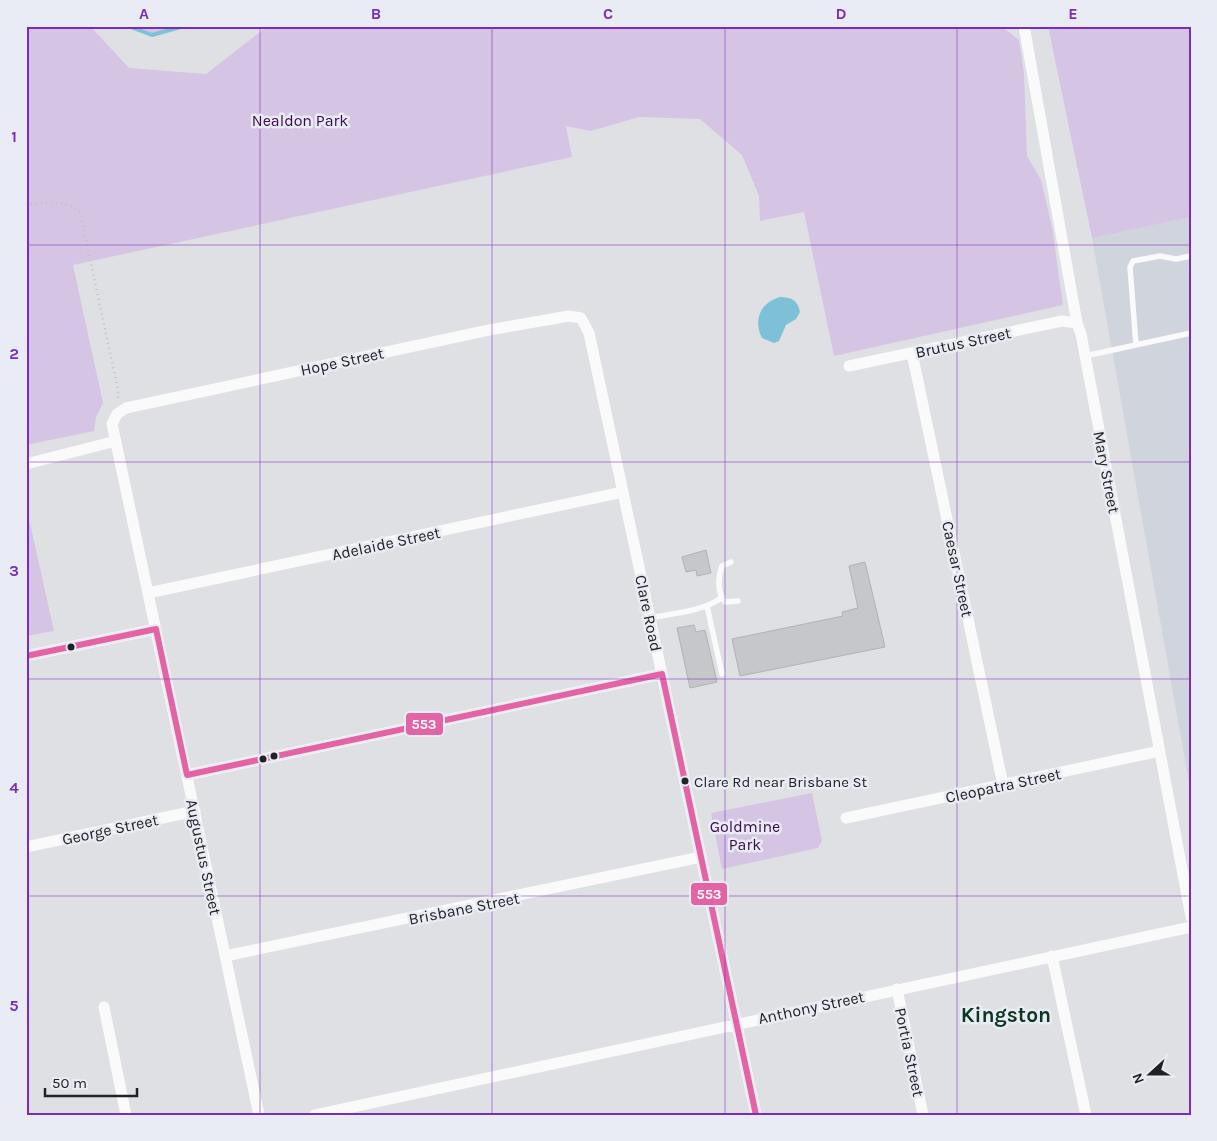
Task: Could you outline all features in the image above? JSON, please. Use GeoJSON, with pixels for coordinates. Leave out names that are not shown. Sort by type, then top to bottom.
{"type":"FeatureCollection","features":[{"type":"Feature","properties":{"kind":"street","name":"Mary Street"},"geometry":{"type":"LineString","coordinates":[[1024,26],[1077,323],[1085,356],[1191,918]]}},
{"type":"Feature","properties":{"kind":"street","name":"Hope Street"},"geometry":{"type":"LineString","coordinates":[[115,419],[126,408],[489,330],[569,316],[581,318]]}},
{"type":"Feature","properties":{"kind":"street","name":"Clare Road"},"geometry":{"type":"LineString","coordinates":[[581,318],[589,333],[756,1115]]}},
{"type":"Feature","properties":{"kind":"street","name":"Brutus Street"},"geometry":{"type":"LineString","coordinates":[[849,366],[1062,321],[1077,323]]}},
{"type":"Feature","properties":{"kind":"street","name":"Caesar Street"},"geometry":{"type":"LineString","coordinates":[[912,353],[1004,784]]}},
{"type":"Feature","properties":{"kind":"street","name":"Augustus Street"},"geometry":{"type":"LineString","coordinates":[[115,419],[116,441],[259,1115]]}},
{"type":"Feature","properties":{"kind":"street"},"geometry":{"type":"LineString","coordinates":[[26,464],[116,441]]}},
{"type":"Feature","properties":{"kind":"street","name":"Adelaide Street"},"geometry":{"type":"LineString","coordinates":[[148,593],[623,492]]}},
{"type":"Feature","properties":{"kind":"street"},"geometry":{"type":"LineString","coordinates":[[26,656],[156,629]]}},
{"type":"Feature","properties":{"kind":"street"},"geometry":{"type":"LineString","coordinates":[[187,775],[662,674]]}},
{"type":"Feature","properties":{"kind":"street","name":"Cleopatra Street"},"geometry":{"type":"LineString","coordinates":[[846,818],[1160,751]]}},
{"type":"Feature","properties":{"kind":"street","name":"George Street"},"geometry":{"type":"LineString","coordinates":[[26,846],[194,811]]}},
{"type":"Feature","properties":{"kind":"street","name":"Brisbane Street"},"geometry":{"type":"LineString","coordinates":[[225,956],[701,857]]}},
{"type":"Feature","properties":{"kind":"street","name":"Anthony Street"},"geometry":{"type":"LineString","coordinates":[[315,1115],[736,1023],[1191,927]]}},
{"type":"Feature","properties":{"kind":"street"},"geometry":{"type":"LineString","coordinates":[[1052,956],[1086,1115]]}},
{"type":"Feature","properties":{"kind":"street","name":"Portia Street"},"geometry":{"type":"LineString","coordinates":[[897,989],[923,1115]]}},
{"type":"Feature","properties":{"kind":"street"},"geometry":{"type":"LineString","coordinates":[[104,1007],[126,1115]]}},
{"type":"Feature","properties":{"kind":"lane"},"geometry":{"type":"LineString","coordinates":[[1136,344],[1130,267],[1133,261],[1160,256],[1176,259],[1191,256]]}},
{"type":"Feature","properties":{"kind":"lane"},"geometry":{"type":"LineString","coordinates":[[1085,356],[1191,333]]}},
{"type":"Feature","properties":{"kind":"lane"},"geometry":{"type":"LineString","coordinates":[[731,562],[722,566],[719,572],[721,598],[725,602],[738,601]]}},
{"type":"Feature","properties":{"kind":"lane"},"geometry":{"type":"LineString","coordinates":[[650,618],[707,606],[721,598]]}},
{"type":"Feature","properties":{"kind":"lane"},"geometry":{"type":"LineString","coordinates":[[707,606],[722,674]]}},
{"type":"Feature","properties":{"kind":"path"},"geometry":{"type":"LineString","coordinates":[[26,204],[63,204],[75,207],[80,212],[118,390],[115,419]]}},
{"type":"Feature","properties":{"kind":"shaded area"},"geometry":{"type":"Polygon","coordinates":[[[1191,217],[1191,794],[1092,238],[1191,217]]]}},
{"type":"Feature","properties":{"kind":"green space","name":"Nealdon Park"},"geometry":{"type":"Polygon","coordinates":[[[26,26],[90,26],[129,68],[206,74],[268,26],[1001,26],[1019,40],[1024,73],[1027,156],[1041,180],[1052,227],[1063,305],[834,356],[804,212],[760,221],[759,196],[742,155],[700,119],[639,117],[591,131],[566,126],[572,157],[73,265],[103,403],[96,417],[94,431],[26,445],[26,26]]]}},
{"type":"Feature","properties":{"kind":"green space"},"geometry":{"type":"Polygon","coordinates":[[[128,26],[184,26],[152,35],[128,26]]]}},
{"type":"Feature","properties":{"kind":"green space"},"geometry":{"type":"Polygon","coordinates":[[[1048,26],[1191,26],[1191,217],[1092,238],[1048,26]]]}},
{"type":"Feature","properties":{"kind":"green space"},"geometry":{"type":"Polygon","coordinates":[[[26,505],[54,631],[26,636],[26,505]]]}},
{"type":"Feature","properties":{"kind":"green space","name":"Goldmine Park"},"geometry":{"type":"Polygon","coordinates":[[[812,793],[822,841],[818,848],[722,869],[711,813],[812,793]]]}},
{"type":"Feature","properties":{"kind":"water"},"geometry":{"type":"Polygon","coordinates":[[[780,297],[793,300],[798,305],[800,312],[796,319],[786,325],[779,341],[774,343],[762,338],[758,319],[767,303],[780,297]]]}},
{"type":"Feature","properties":{"kind":"building"},"geometry":{"type":"Polygon","coordinates":[[[706,550],[711,573],[697,576],[696,570],[686,572],[682,557],[706,550]]]}},
{"type":"Feature","properties":{"kind":"building"},"geometry":{"type":"Polygon","coordinates":[[[865,562],[885,647],[740,676],[732,639],[843,616],[842,612],[858,608],[849,566],[865,562]]]}},
{"type":"Feature","properties":{"kind":"building"},"geometry":{"type":"Polygon","coordinates":[[[694,625],[696,632],[705,630],[717,682],[690,688],[677,628],[694,625]]]}},
{"type":"Feature","properties":{"kind":"waterway"},"geometry":{"type":"LineString","coordinates":[[128,26],[152,35],[184,26]]}},
{"type":"Feature","properties":{"kind":"transit line","name":"553"},"geometry":{"type":"LineString","coordinates":[[156,629],[187,775]]}},
{"type":"Feature","properties":{"kind":"transit line","name":"553"},"geometry":{"type":"LineString","coordinates":[[26,656],[156,629]]}},
{"type":"Feature","properties":{"kind":"transit line","name":"553"},"geometry":{"type":"LineString","coordinates":[[662,674],[756,1115]]}},
{"type":"Feature","properties":{"kind":"transit line","name":"553"},"geometry":{"type":"LineString","coordinates":[[187,775],[662,674]]}},
{"type":"Feature","properties":{"kind":"place","name":"Clare Rd near Brisbane St"},"geometry":{"type":"Point","coordinates":[685,781]}},
{"type":"Feature","properties":{"kind":"district","name":"Kingston"},"geometry":{"type":"Point","coordinates":[1006,1015]}}]}
